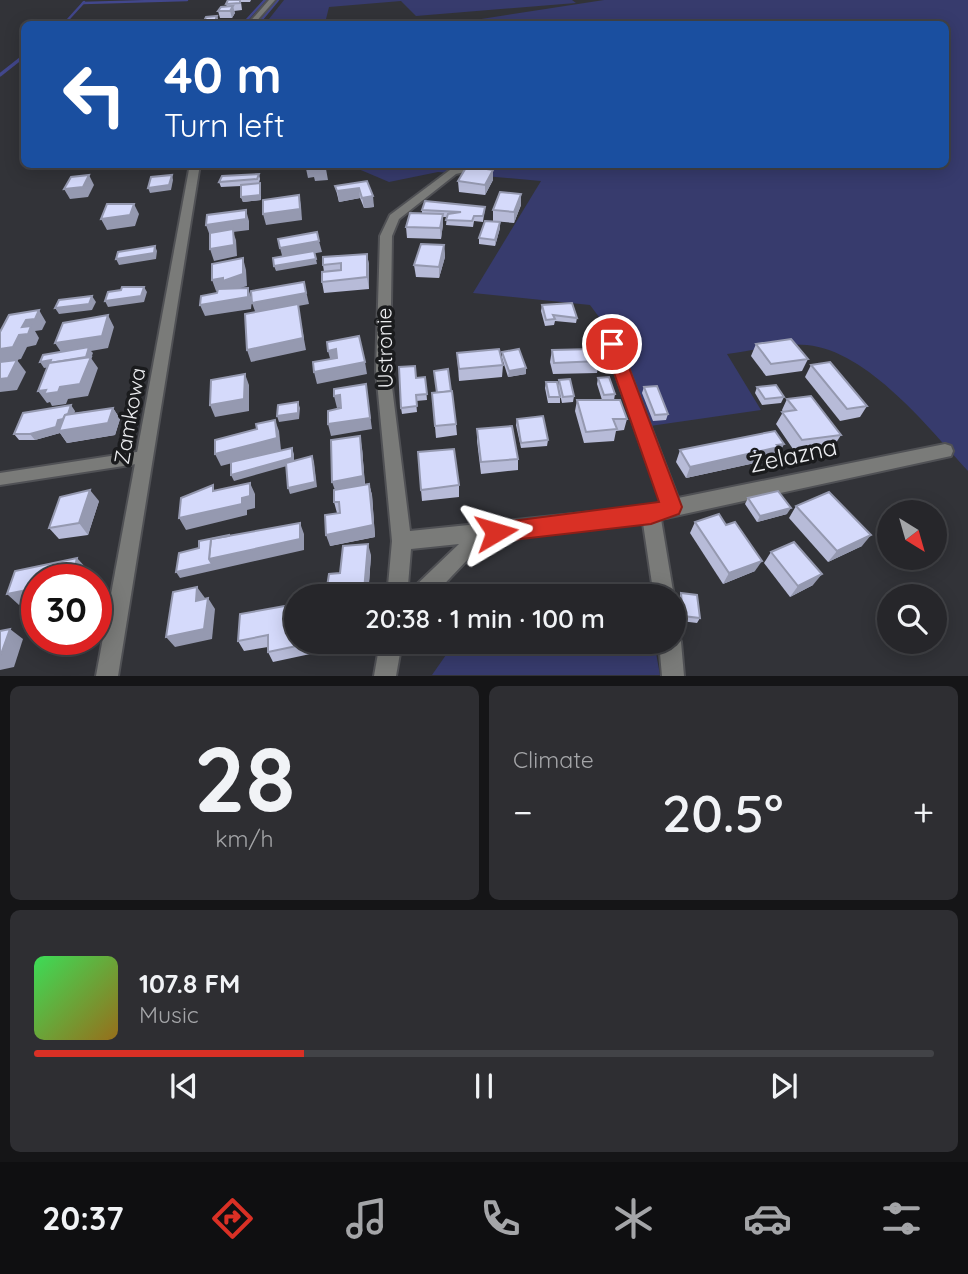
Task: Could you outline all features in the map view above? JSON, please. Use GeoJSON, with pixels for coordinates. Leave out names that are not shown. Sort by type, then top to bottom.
{"type":"FeatureCollection","features":[{"type":"Feature","properties":{"kind":"street"},"geometry":{"type":"LineString","coordinates":[[254,21],[272,0]]}},
{"type":"Feature","properties":{"kind":"street","name":"Zamkowa"},"geometry":{"type":"LineString","coordinates":[[107,676],[194,168]]}},
{"type":"Feature","properties":{"kind":"street","name":"Ustronie"},"geometry":{"type":"LineString","coordinates":[[398,584],[402,541],[383,371],[386,236],[394,217],[453,172],[474,168]]}},
{"type":"Feature","properties":{"kind":"street"},"geometry":{"type":"LineString","coordinates":[[612,344],[672,507]]}},
{"type":"Feature","properties":{"kind":"street","name":"Żelazna"},"geometry":{"type":"LineString","coordinates":[[402,541],[651,514],[672,507],[945,452]]}},
{"type":"Feature","properties":{"kind":"street"},"geometry":{"type":"LineString","coordinates":[[651,514],[662,584]]}},
{"type":"Feature","properties":{"kind":"street"},"geometry":{"type":"LineString","coordinates":[[430,584],[462,551],[496,532]]}},
{"type":"Feature","properties":{"kind":"street"},"geometry":{"type":"LineString","coordinates":[[385,676],[389,654]]}},
{"type":"Feature","properties":{"kind":"street"},"geometry":{"type":"LineString","coordinates":[[671,654],[673,676]]}},
{"type":"Feature","properties":{"kind":"lane"},"geometry":{"type":"LineString","coordinates":[[0,479],[143,457]]}},
{"type":"Feature","properties":{"kind":"shaded area"},"geometry":{"type":"Polygon","coordinates":[[[284,0],[572,0],[576,3],[416,16],[401,1],[329,7],[326,21],[267,21],[284,0]]]}},
{"type":"Feature","properties":{"kind":"shaded area"},"geometry":{"type":"Polygon","coordinates":[[[604,0],[968,0],[968,471],[916,414],[874,376],[830,350],[807,345],[777,346],[727,354],[761,410],[650,426],[617,341],[590,305],[473,293],[541,181],[438,172],[389,182],[356,168],[949,168],[949,21],[468,21],[604,0]]]}},
{"type":"Feature","properties":{"kind":"shaded area"},"geometry":{"type":"Polygon","coordinates":[[[447,654],[656,654],[660,675],[432,675],[447,654]]]}},
{"type":"Feature","properties":{"kind":"building"},"geometry":{"type":"Polygon","coordinates":[[[228,0],[240,0],[240,3],[226,4],[228,0]]]}},
{"type":"Feature","properties":{"kind":"building"},"geometry":{"type":"Polygon","coordinates":[[[233,6],[230,11],[218,11],[221,7],[233,6]]]}},
{"type":"Feature","properties":{"kind":"building"},"geometry":{"type":"Polygon","coordinates":[[[217,16],[215,21],[204,21],[206,17],[217,16]]]}},
{"type":"Feature","properties":{"kind":"building"},"geometry":{"type":"Polygon","coordinates":[[[466,168],[493,170],[485,185],[458,181],[466,168]]]}},
{"type":"Feature","properties":{"kind":"building"},"geometry":{"type":"Polygon","coordinates":[[[259,174],[257,179],[219,182],[222,176],[259,174]]]}},
{"type":"Feature","properties":{"kind":"building"},"geometry":{"type":"Polygon","coordinates":[[[89,175],[83,187],[64,189],[71,177],[89,175]]]}},
{"type":"Feature","properties":{"kind":"building"},"geometry":{"type":"Polygon","coordinates":[[[172,175],[169,185],[148,188],[151,177],[172,175]]]}},
{"type":"Feature","properties":{"kind":"building"},"geometry":{"type":"Polygon","coordinates":[[[367,181],[373,196],[362,198],[359,188],[337,191],[335,186],[367,181]]]}},
{"type":"Feature","properties":{"kind":"building"},"geometry":{"type":"Polygon","coordinates":[[[260,183],[260,195],[241,197],[241,185],[260,183]]]}},
{"type":"Feature","properties":{"kind":"building"},"geometry":{"type":"Polygon","coordinates":[[[500,192],[521,194],[514,212],[493,210],[500,192]]]}},
{"type":"Feature","properties":{"kind":"building"},"geometry":{"type":"Polygon","coordinates":[[[299,195],[300,209],[263,214],[263,200],[299,195]]]}},
{"type":"Feature","properties":{"kind":"building"},"geometry":{"type":"Polygon","coordinates":[[[425,201],[485,207],[483,216],[474,216],[472,221],[446,220],[448,214],[461,212],[422,210],[425,201]]]}},
{"type":"Feature","properties":{"kind":"building"},"geometry":{"type":"Polygon","coordinates":[[[107,204],[134,204],[130,215],[101,219],[107,204]]]}},
{"type":"Feature","properties":{"kind":"building"},"geometry":{"type":"Polygon","coordinates":[[[246,210],[246,219],[206,225],[207,215],[246,210]]]}},
{"type":"Feature","properties":{"kind":"building"},"geometry":{"type":"Polygon","coordinates":[[[410,213],[443,214],[440,228],[406,227],[410,213]]]}},
{"type":"Feature","properties":{"kind":"building"},"geometry":{"type":"Polygon","coordinates":[[[485,221],[500,222],[495,240],[479,238],[485,221]]]}},
{"type":"Feature","properties":{"kind":"building"},"geometry":{"type":"Polygon","coordinates":[[[233,229],[234,245],[210,249],[210,233],[233,229]]]}},
{"type":"Feature","properties":{"kind":"building"},"geometry":{"type":"Polygon","coordinates":[[[317,232],[319,241],[280,248],[278,239],[317,232]]]}},
{"type":"Feature","properties":{"kind":"building"},"geometry":{"type":"Polygon","coordinates":[[[421,244],[444,245],[439,267],[414,265],[421,244]]]}},
{"type":"Feature","properties":{"kind":"building"},"geometry":{"type":"Polygon","coordinates":[[[155,246],[154,253],[116,259],[118,252],[155,246]]]}},
{"type":"Feature","properties":{"kind":"building"},"geometry":{"type":"Polygon","coordinates":[[[314,251],[316,259],[274,266],[273,258],[314,251]]]}},
{"type":"Feature","properties":{"kind":"building"},"geometry":{"type":"Polygon","coordinates":[[[367,254],[367,277],[322,282],[322,272],[341,270],[341,263],[323,265],[323,257],[367,254]]]}},
{"type":"Feature","properties":{"kind":"building"},"geometry":{"type":"Polygon","coordinates":[[[243,258],[243,274],[223,281],[223,278],[212,280],[212,264],[243,258]]]}},
{"type":"Feature","properties":{"kind":"building"},"geometry":{"type":"Polygon","coordinates":[[[304,282],[306,293],[252,303],[251,291],[304,282]]]}},
{"type":"Feature","properties":{"kind":"building"},"geometry":{"type":"Polygon","coordinates":[[[122,287],[144,287],[141,296],[105,301],[108,292],[121,290],[122,287]]]}},
{"type":"Feature","properties":{"kind":"building"},"geometry":{"type":"Polygon","coordinates":[[[248,288],[248,297],[200,305],[201,296],[217,293],[218,289],[248,288]]]}},
{"type":"Feature","properties":{"kind":"building"},"geometry":{"type":"Polygon","coordinates":[[[92,296],[89,304],[55,308],[59,300],[92,296]]]}},
{"type":"Feature","properties":{"kind":"building"},"geometry":{"type":"Polygon","coordinates":[[[572,303],[577,318],[553,315],[555,319],[546,320],[542,305],[572,303]]]}},
{"type":"Feature","properties":{"kind":"building"},"geometry":{"type":"Polygon","coordinates":[[[298,304],[303,338],[247,350],[245,314],[298,304]]]}},
{"type":"Feature","properties":{"kind":"building"},"geometry":{"type":"Polygon","coordinates":[[[39,310],[35,319],[26,320],[22,327],[31,326],[28,334],[19,335],[13,347],[0,349],[0,332],[9,315],[39,310]]]}},
{"type":"Feature","properties":{"kind":"building"},"geometry":{"type":"Polygon","coordinates":[[[108,315],[102,336],[55,343],[63,323],[108,315]]]}},
{"type":"Feature","properties":{"kind":"building"},"geometry":{"type":"Polygon","coordinates":[[[359,336],[365,362],[314,372],[313,362],[337,358],[336,349],[328,351],[327,342],[359,336]]]}},
{"type":"Feature","properties":{"kind":"building"},"geometry":{"type":"Polygon","coordinates":[[[791,339],[808,359],[771,364],[756,344],[791,339]]]}},
{"type":"Feature","properties":{"kind":"building"},"geometry":{"type":"Polygon","coordinates":[[[89,347],[86,357],[40,362],[43,355],[89,347]]]}},
{"type":"Feature","properties":{"kind":"building"},"geometry":{"type":"Polygon","coordinates":[[[499,349],[503,365],[459,369],[457,353],[499,349]]]}},
{"type":"Feature","properties":{"kind":"building"},"geometry":{"type":"Polygon","coordinates":[[[519,349],[526,368],[509,371],[502,352],[519,349]]]}},
{"type":"Feature","properties":{"kind":"building"},"geometry":{"type":"Polygon","coordinates":[[[596,349],[599,361],[554,363],[552,350],[596,349]]]}},
{"type":"Feature","properties":{"kind":"building"},"geometry":{"type":"Polygon","coordinates":[[[91,357],[80,384],[60,387],[58,392],[44,394],[46,390],[38,391],[49,363],[91,357]]]}},
{"type":"Feature","properties":{"kind":"building"},"geometry":{"type":"Polygon","coordinates":[[[17,360],[8,378],[0,379],[0,362],[17,360]]]}},
{"type":"Feature","properties":{"kind":"building"},"geometry":{"type":"Polygon","coordinates":[[[830,362],[867,406],[847,409],[811,365],[830,362]]]}},
{"type":"Feature","properties":{"kind":"building"},"geometry":{"type":"Polygon","coordinates":[[[415,366],[416,378],[425,377],[427,394],[416,395],[417,406],[401,408],[399,367],[415,366]]]}},
{"type":"Feature","properties":{"kind":"building"},"geometry":{"type":"Polygon","coordinates":[[[448,369],[451,391],[437,393],[434,371],[448,369]]]}},
{"type":"Feature","properties":{"kind":"building"},"geometry":{"type":"Polygon","coordinates":[[[245,374],[244,399],[210,405],[211,380],[245,374]]]}},
{"type":"Feature","properties":{"kind":"building"},"geometry":{"type":"Polygon","coordinates":[[[609,377],[615,394],[604,395],[598,378],[609,377]]]}},
{"type":"Feature","properties":{"kind":"building"},"geometry":{"type":"Polygon","coordinates":[[[570,379],[574,396],[563,397],[559,380],[570,379]]]}},
{"type":"Feature","properties":{"kind":"building"},"geometry":{"type":"Polygon","coordinates":[[[546,382],[557,382],[560,397],[549,397],[546,382]]]}},
{"type":"Feature","properties":{"kind":"building"},"geometry":{"type":"Polygon","coordinates":[[[366,384],[370,418],[328,424],[328,411],[341,408],[340,395],[334,396],[334,389],[366,384]]]}},
{"type":"Feature","properties":{"kind":"building"},"geometry":{"type":"Polygon","coordinates":[[[776,385],[784,397],[765,399],[757,387],[776,385]]]}},
{"type":"Feature","properties":{"kind":"building"},"geometry":{"type":"Polygon","coordinates":[[[657,386],[668,414],[655,415],[644,387],[657,386]]]}},
{"type":"Feature","properties":{"kind":"building"},"geometry":{"type":"Polygon","coordinates":[[[452,391],[456,424],[435,426],[432,393],[452,391]]]}},
{"type":"Feature","properties":{"kind":"building"},"geometry":{"type":"Polygon","coordinates":[[[811,396],[841,435],[802,440],[782,412],[796,410],[787,399],[811,396]]]}},
{"type":"Feature","properties":{"kind":"building"},"geometry":{"type":"Polygon","coordinates":[[[577,400],[620,400],[627,419],[613,419],[617,429],[586,432],[577,400]]]}},
{"type":"Feature","properties":{"kind":"building"},"geometry":{"type":"Polygon","coordinates":[[[298,402],[298,413],[277,416],[278,405],[298,402]]]}},
{"type":"Feature","properties":{"kind":"building"},"geometry":{"type":"Polygon","coordinates":[[[71,405],[68,414],[58,420],[56,427],[30,434],[14,434],[23,413],[71,405]]]}},
{"type":"Feature","properties":{"kind":"building"},"geometry":{"type":"Polygon","coordinates":[[[113,408],[108,423],[59,431],[65,415],[113,408]]]}},
{"type":"Feature","properties":{"kind":"building"},"geometry":{"type":"Polygon","coordinates":[[[543,416],[548,440],[521,443],[517,419],[543,416]]]}},
{"type":"Feature","properties":{"kind":"building"},"geometry":{"type":"Polygon","coordinates":[[[275,420],[277,438],[215,454],[215,440],[257,429],[256,424],[275,420]]]}},
{"type":"Feature","properties":{"kind":"building"},"geometry":{"type":"Polygon","coordinates":[[[512,426],[518,459],[481,462],[477,429],[512,426]]]}},
{"type":"Feature","properties":{"kind":"building"},"geometry":{"type":"Polygon","coordinates":[[[775,431],[784,444],[777,445],[779,447],[690,467],[680,450],[775,431]]]}},
{"type":"Feature","properties":{"kind":"building"},"geometry":{"type":"Polygon","coordinates":[[[360,436],[363,476],[332,482],[331,440],[360,436]]]}},
{"type":"Feature","properties":{"kind":"building"},"geometry":{"type":"Polygon","coordinates":[[[292,448],[292,458],[231,475],[231,462],[292,448]]]}},
{"type":"Feature","properties":{"kind":"building"},"geometry":{"type":"Polygon","coordinates":[[[454,449],[459,485],[421,490],[418,452],[454,449]]]}},
{"type":"Feature","properties":{"kind":"building"},"geometry":{"type":"Polygon","coordinates":[[[312,456],[315,482],[288,488],[286,463],[312,456]]]}},
{"type":"Feature","properties":{"kind":"building"},"geometry":{"type":"Polygon","coordinates":[[[250,483],[250,496],[242,498],[242,504],[179,518],[181,498],[213,485],[213,491],[250,483]]]}},
{"type":"Feature","properties":{"kind":"building"},"geometry":{"type":"Polygon","coordinates":[[[369,484],[373,525],[326,535],[325,515],[340,513],[339,502],[334,502],[334,490],[369,484]]]}},
{"type":"Feature","properties":{"kind":"building"},"geometry":{"type":"Polygon","coordinates":[[[90,490],[79,523],[49,528],[60,497],[90,490]]]}},
{"type":"Feature","properties":{"kind":"building"},"geometry":{"type":"Polygon","coordinates":[[[778,491],[791,508],[760,516],[748,498],[778,491]]]}},
{"type":"Feature","properties":{"kind":"building"},"geometry":{"type":"Polygon","coordinates":[[[829,492],[871,535],[837,551],[796,506],[829,492]]]}},
{"type":"Feature","properties":{"kind":"building"},"geometry":{"type":"Polygon","coordinates":[[[719,514],[726,525],[735,522],[762,561],[729,573],[695,522],[719,514]]]}},
{"type":"Feature","properties":{"kind":"building"},"geometry":{"type":"Polygon","coordinates":[[[300,523],[300,539],[209,559],[211,539],[300,523]]]}},
{"type":"Feature","properties":{"kind":"building"},"geometry":{"type":"Polygon","coordinates":[[[229,535],[211,539],[209,559],[212,564],[176,572],[179,553],[199,548],[199,541],[229,535]]]}},
{"type":"Feature","properties":{"kind":"building"},"geometry":{"type":"Polygon","coordinates":[[[794,542],[822,574],[798,586],[771,552],[794,542]]]}},
{"type":"Feature","properties":{"kind":"building"},"geometry":{"type":"Polygon","coordinates":[[[368,544],[365,584],[327,584],[329,574],[340,573],[343,546],[368,544]]]}},
{"type":"Feature","properties":{"kind":"building"},"geometry":{"type":"Polygon","coordinates":[[[77,558],[76,564],[48,564],[77,558]]]}},
{"type":"Feature","properties":{"kind":"building"},"geometry":{"type":"Polygon","coordinates":[[[21,570],[21,591],[7,594],[15,571],[21,570]]]}},
{"type":"Feature","properties":{"kind":"building"},"geometry":{"type":"Polygon","coordinates":[[[197,587],[196,601],[208,598],[204,629],[166,637],[173,592],[197,587]]]}},
{"type":"Feature","properties":{"kind":"building"},"geometry":{"type":"Polygon","coordinates":[[[686,594],[697,595],[700,618],[686,616],[686,594]]]}},
{"type":"Feature","properties":{"kind":"building"},"geometry":{"type":"Polygon","coordinates":[[[284,606],[284,649],[268,652],[268,635],[238,641],[240,614],[284,606]]]}},
{"type":"Feature","properties":{"kind":"building"},"geometry":{"type":"Polygon","coordinates":[[[10,629],[0,657],[0,631],[10,629]]]}},
{"type":"Feature","properties":{"kind":"waterway"},"geometry":{"type":"LineString","coordinates":[[83,3],[187,0]]}},
{"type":"Feature","properties":{"kind":"waterway"},"geometry":{"type":"LineString","coordinates":[[246,21],[265,0]]}},
{"type":"Feature","properties":{"kind":"waterway"},"geometry":{"type":"LineString","coordinates":[[260,21],[278,0]]}},
{"type":"Feature","properties":{"kind":"waterway"},"geometry":{"type":"LineString","coordinates":[[67,21],[83,3]]}},
{"type":"Feature","properties":{"kind":"waterway"},"geometry":{"type":"LineString","coordinates":[[0,75],[21,58]]}},
{"type":"Feature","properties":{"kind":"route"},"geometry":{"type":"LineString","coordinates":[[496,532],[651,514],[672,507],[612,344]]}}]}
